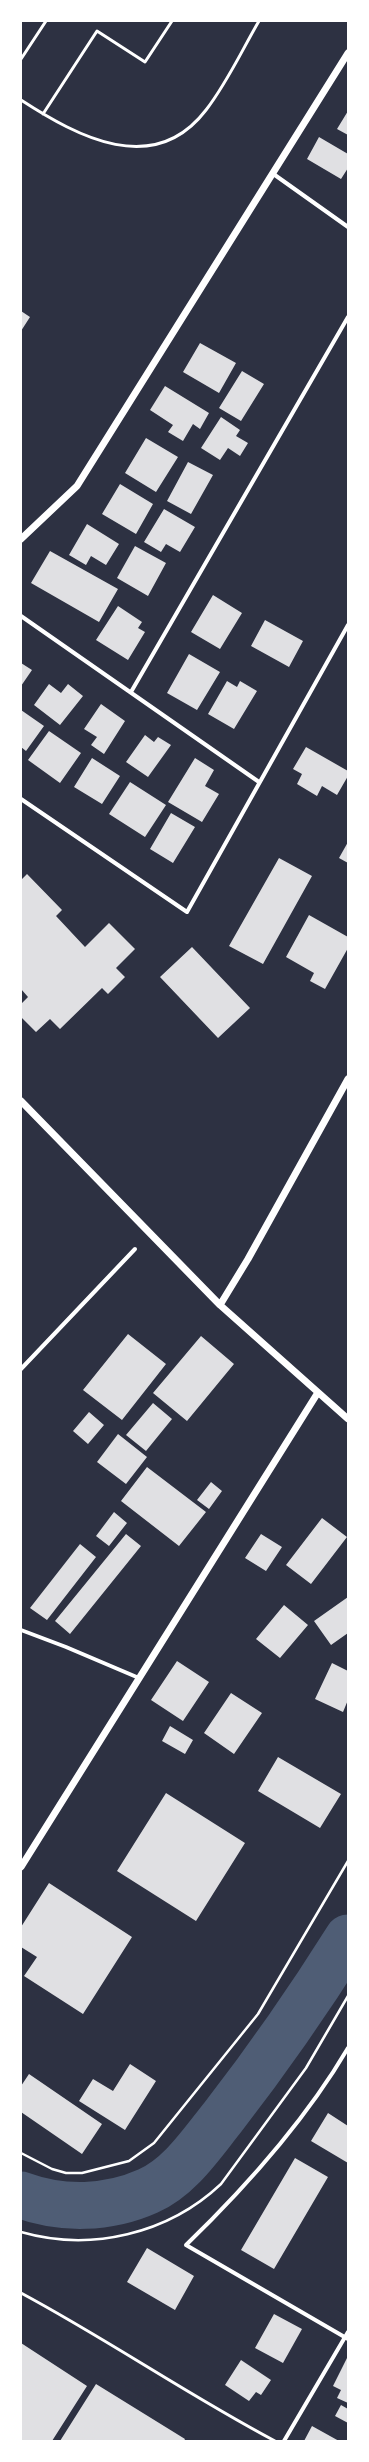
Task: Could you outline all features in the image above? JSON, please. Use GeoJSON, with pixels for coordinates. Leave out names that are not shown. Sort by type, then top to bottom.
{"type":"FeatureCollection","features":[{"type":"Feature","properties":{"kind":"street"},"geometry":{"type":"LineString","coordinates":[[21,539],[77,486],[348,52]]}},
{"type":"Feature","properties":{"kind":"street"},"geometry":{"type":"LineString","coordinates":[[272,173],[348,227]]}},
{"type":"Feature","properties":{"kind":"street"},"geometry":{"type":"LineString","coordinates":[[130,692],[348,317]]}},
{"type":"Feature","properties":{"kind":"street"},"geometry":{"type":"LineString","coordinates":[[21,616],[259,782]]}},
{"type":"Feature","properties":{"kind":"street"},"geometry":{"type":"LineString","coordinates":[[21,799],[187,912],[348,625]]}},
{"type":"Feature","properties":{"kind":"street"},"geometry":{"type":"LineString","coordinates":[[220,1305],[248,1259],[348,1079]]}},
{"type":"Feature","properties":{"kind":"street"},"geometry":{"type":"LineString","coordinates":[[21,1101],[220,1305],[318,1394],[348,1419]]}},
{"type":"Feature","properties":{"kind":"street"},"geometry":{"type":"LineString","coordinates":[[21,1369],[135,1249]]}},
{"type":"Feature","properties":{"kind":"street"},"geometry":{"type":"LineString","coordinates":[[21,1867],[318,1394]]}},
{"type":"Feature","properties":{"kind":"street"},"geometry":{"type":"LineString","coordinates":[[21,1630],[140,1678]]}},
{"type":"Feature","properties":{"kind":"street"},"geometry":{"type":"LineString","coordinates":[[346,2338],[186,2245],[239,2193],[328,2083],[348,2048]]}},
{"type":"Feature","properties":{"kind":"street"},"geometry":{"type":"LineString","coordinates":[[284,2441],[346,2338],[348,2332]]}},
{"type":"Feature","properties":{"kind":"lane"},"geometry":{"type":"LineString","coordinates":[[21,59],[46,21]]}},
{"type":"Feature","properties":{"kind":"lane"},"geometry":{"type":"LineString","coordinates":[[43,114],[97,31],[145,62],[172,21]]}},
{"type":"Feature","properties":{"kind":"lane"},"geometry":{"type":"LineString","coordinates":[[21,100],[43,114],[91,139],[137,148],[156,146],[176,138],[206,110],[260,21]]}},
{"type":"Feature","properties":{"kind":"lane"},"geometry":{"type":"LineString","coordinates":[[21,2293],[71,2319],[231,2418],[275,2441]]}},
{"type":"Feature","properties":{"kind":"path"},"geometry":{"type":"LineString","coordinates":[[21,2153],[52,2169],[66,2173],[82,2173],[129,2161],[154,2144],[258,2014],[348,1861]]}},
{"type":"Feature","properties":{"kind":"path"},"geometry":{"type":"LineString","coordinates":[[21,2232],[58,2240],[74,2241],[121,2237],[143,2230],[176,2215],[207,2196],[221,2184],[306,2068],[348,1996]]}},
{"type":"Feature","properties":{"kind":"building"},"geometry":{"type":"Polygon","coordinates":[[[348,111],[348,135],[337,129],[348,111]]]}},
{"type":"Feature","properties":{"kind":"building"},"geometry":{"type":"Polygon","coordinates":[[[319,137],[348,154],[348,168],[341,179],[307,159],[319,137]]]}},
{"type":"Feature","properties":{"kind":"building"},"geometry":{"type":"Polygon","coordinates":[[[21,311],[30,317],[21,331],[21,311]]]}},
{"type":"Feature","properties":{"kind":"building"},"geometry":{"type":"Polygon","coordinates":[[[200,343],[236,363],[219,393],[183,372],[200,343]]]}},
{"type":"Feature","properties":{"kind":"building"},"geometry":{"type":"Polygon","coordinates":[[[242,371],[264,384],[241,421],[219,408],[242,371]]]}},
{"type":"Feature","properties":{"kind":"building"},"geometry":{"type":"Polygon","coordinates":[[[165,386],[209,413],[200,429],[193,424],[183,441],[168,432],[173,425],[150,410],[165,386]]]}},
{"type":"Feature","properties":{"kind":"building"},"geometry":{"type":"Polygon","coordinates":[[[221,417],[240,430],[236,436],[248,443],[240,456],[228,448],[220,460],[201,448],[221,417]]]}},
{"type":"Feature","properties":{"kind":"building"},"geometry":{"type":"Polygon","coordinates":[[[146,438],[178,457],[156,492],[125,473],[146,438]]]}},
{"type":"Feature","properties":{"kind":"building"},"geometry":{"type":"Polygon","coordinates":[[[188,462],[213,475],[191,514],[167,501],[188,462]]]}},
{"type":"Feature","properties":{"kind":"building"},"geometry":{"type":"Polygon","coordinates":[[[120,484],[153,504],[136,534],[102,514],[120,484]]]}},
{"type":"Feature","properties":{"kind":"building"},"geometry":{"type":"Polygon","coordinates":[[[164,509],[195,527],[180,552],[166,544],[161,552],[144,542],[164,509]]]}},
{"type":"Feature","properties":{"kind":"building"},"geometry":{"type":"Polygon","coordinates":[[[87,524],[119,544],[106,565],[91,556],[86,565],[69,555],[87,524]]]}},
{"type":"Feature","properties":{"kind":"building"},"geometry":{"type":"Polygon","coordinates":[[[135,546],[166,563],[148,596],[117,578],[135,546]]]}},
{"type":"Feature","properties":{"kind":"building"},"geometry":{"type":"Polygon","coordinates":[[[50,551],[118,589],[99,622],[31,583],[50,551]]]}},
{"type":"Feature","properties":{"kind":"building"},"geometry":{"type":"Polygon","coordinates":[[[213,595],[242,613],[220,649],[191,632],[213,595]]]}},
{"type":"Feature","properties":{"kind":"building"},"geometry":{"type":"Polygon","coordinates":[[[118,606],[142,622],[138,628],[145,632],[128,660],[96,640],[118,606]]]}},
{"type":"Feature","properties":{"kind":"building"},"geometry":{"type":"Polygon","coordinates":[[[265,620],[303,641],[289,667],[251,646],[265,620]]]}},
{"type":"Feature","properties":{"kind":"building"},"geometry":{"type":"Polygon","coordinates":[[[189,654],[220,672],[197,710],[167,693],[189,654]]]}},
{"type":"Feature","properties":{"kind":"building"},"geometry":{"type":"Polygon","coordinates":[[[21,663],[32,670],[21,686],[21,663]]]}},
{"type":"Feature","properties":{"kind":"building"},"geometry":{"type":"Polygon","coordinates":[[[227,681],[237,687],[240,681],[257,691],[234,729],[208,714],[227,681]]]}},
{"type":"Feature","properties":{"kind":"building"},"geometry":{"type":"Polygon","coordinates":[[[49,684],[61,693],[68,684],[83,696],[60,725],[34,705],[49,684]]]}},
{"type":"Feature","properties":{"kind":"building"},"geometry":{"type":"Polygon","coordinates":[[[101,704],[125,721],[104,754],[91,745],[97,737],[84,729],[101,704]]]}},
{"type":"Feature","properties":{"kind":"building"},"geometry":{"type":"Polygon","coordinates":[[[21,710],[44,726],[26,751],[21,747],[21,710]]]}},
{"type":"Feature","properties":{"kind":"building"},"geometry":{"type":"Polygon","coordinates":[[[49,731],[81,753],[60,783],[28,760],[49,731]]]}},
{"type":"Feature","properties":{"kind":"building"},"geometry":{"type":"Polygon","coordinates":[[[145,735],[154,742],[158,737],[171,745],[148,777],[126,762],[145,735]]]}},
{"type":"Feature","properties":{"kind":"building"},"geometry":{"type":"Polygon","coordinates":[[[306,747],[348,771],[348,776],[337,795],[322,786],[317,796],[297,784],[302,774],[293,769],[306,747]]]}},
{"type":"Feature","properties":{"kind":"building"},"geometry":{"type":"Polygon","coordinates":[[[92,758],[120,776],[102,804],[74,787],[92,758]]]}},
{"type":"Feature","properties":{"kind":"building"},"geometry":{"type":"Polygon","coordinates":[[[195,758],[214,770],[205,786],[219,794],[202,822],[168,802],[195,758]]]}},
{"type":"Feature","properties":{"kind":"building"},"geometry":{"type":"Polygon","coordinates":[[[130,782],[166,805],[145,837],[109,814],[130,782]]]}},
{"type":"Feature","properties":{"kind":"building"},"geometry":{"type":"Polygon","coordinates":[[[171,813],[195,827],[173,863],[150,849],[171,813]]]}},
{"type":"Feature","properties":{"kind":"building"},"geometry":{"type":"Polygon","coordinates":[[[348,842],[348,863],[339,858],[348,842]]]}},
{"type":"Feature","properties":{"kind":"building"},"geometry":{"type":"Polygon","coordinates":[[[279,858],[312,876],[263,964],[229,946],[279,858]]]}},
{"type":"Feature","properties":{"kind":"building"},"geometry":{"type":"Polygon","coordinates":[[[27,874],[62,910],[56,916],[85,947],[109,923],[135,949],[116,968],[125,977],[108,994],[102,988],[60,1029],[50,1019],[36,1032],[21,1017],[21,1004],[28,997],[21,989],[21,880],[27,874]]]}},
{"type":"Feature","properties":{"kind":"building"},"geometry":{"type":"Polygon","coordinates":[[[309,915],[348,937],[348,948],[325,989],[310,981],[314,973],[286,957],[309,915]]]}},
{"type":"Feature","properties":{"kind":"building"},"geometry":{"type":"Polygon","coordinates":[[[192,947],[250,1008],[218,1038],[160,977],[192,947]]]}},
{"type":"Feature","properties":{"kind":"building"},"geometry":{"type":"Polygon","coordinates":[[[128,1334],[166,1364],[122,1420],[83,1390],[128,1334]]]}},
{"type":"Feature","properties":{"kind":"building"},"geometry":{"type":"Polygon","coordinates":[[[201,1336],[234,1364],[187,1421],[153,1393],[201,1336]]]}},
{"type":"Feature","properties":{"kind":"building"},"geometry":{"type":"Polygon","coordinates":[[[153,1403],[172,1419],[146,1451],[126,1435],[153,1403]]]}},
{"type":"Feature","properties":{"kind":"building"},"geometry":{"type":"Polygon","coordinates":[[[89,1412],[104,1425],[88,1444],[73,1431],[89,1412]]]}},
{"type":"Feature","properties":{"kind":"building"},"geometry":{"type":"Polygon","coordinates":[[[118,1434],[147,1457],[126,1484],[97,1462],[118,1434]]]}},
{"type":"Feature","properties":{"kind":"building"},"geometry":{"type":"Polygon","coordinates":[[[147,1467],[206,1512],[179,1546],[121,1501],[147,1467]]]}},
{"type":"Feature","properties":{"kind":"building"},"geometry":{"type":"Polygon","coordinates":[[[211,1482],[222,1491],[209,1509],[197,1500],[211,1482]]]}},
{"type":"Feature","properties":{"kind":"building"},"geometry":{"type":"Polygon","coordinates":[[[114,1512],[127,1523],[109,1546],[96,1536],[114,1512]]]}},
{"type":"Feature","properties":{"kind":"building"},"geometry":{"type":"Polygon","coordinates":[[[322,1518],[347,1537],[311,1584],[286,1565],[322,1518]]]}},
{"type":"Feature","properties":{"kind":"building"},"geometry":{"type":"Polygon","coordinates":[[[126,1534],[141,1546],[70,1634],[55,1621],[126,1534]]]}},
{"type":"Feature","properties":{"kind":"building"},"geometry":{"type":"Polygon","coordinates":[[[261,1534],[282,1547],[266,1571],[245,1558],[261,1534]]]}},
{"type":"Feature","properties":{"kind":"building"},"geometry":{"type":"Polygon","coordinates":[[[80,1544],[96,1557],[47,1620],[30,1608],[80,1544]]]}},
{"type":"Feature","properties":{"kind":"building"},"geometry":{"type":"Polygon","coordinates":[[[348,1597],[348,1633],[331,1645],[314,1621],[348,1597]]]}},
{"type":"Feature","properties":{"kind":"building"},"geometry":{"type":"Polygon","coordinates":[[[284,1605],[308,1625],[280,1658],[256,1639],[284,1605]]]}},
{"type":"Feature","properties":{"kind":"building"},"geometry":{"type":"Polygon","coordinates":[[[177,1661],[209,1682],[183,1721],[151,1700],[177,1661]]]}},
{"type":"Feature","properties":{"kind":"building"},"geometry":{"type":"Polygon","coordinates":[[[332,1663],[348,1671],[348,1700],[343,1712],[315,1699],[332,1663]]]}},
{"type":"Feature","properties":{"kind":"building"},"geometry":{"type":"Polygon","coordinates":[[[231,1693],[262,1713],[234,1754],[204,1733],[231,1693]]]}},
{"type":"Feature","properties":{"kind":"building"},"geometry":{"type":"Polygon","coordinates":[[[170,1726],[193,1740],[185,1754],[162,1741],[170,1726]]]}},
{"type":"Feature","properties":{"kind":"building"},"geometry":{"type":"Polygon","coordinates":[[[278,1757],[341,1794],[320,1828],[258,1791],[278,1757]]]}},
{"type":"Feature","properties":{"kind":"building"},"geometry":{"type":"Polygon","coordinates":[[[166,1793],[245,1843],[196,1921],[117,1871],[166,1793]]]}},
{"type":"Feature","properties":{"kind":"building"},"geometry":{"type":"Polygon","coordinates":[[[49,1883],[132,1937],[83,2014],[24,1976],[37,1957],[21,1947],[21,1927],[49,1883]]]}},
{"type":"Feature","properties":{"kind":"building"},"geometry":{"type":"Polygon","coordinates":[[[130,2064],[156,2081],[125,2130],[79,2101],[93,2079],[113,2091],[130,2064]]]}},
{"type":"Feature","properties":{"kind":"building"},"geometry":{"type":"Polygon","coordinates":[[[29,2074],[102,2124],[82,2154],[21,2112],[21,2086],[29,2074]]]}},
{"type":"Feature","properties":{"kind":"building"},"geometry":{"type":"Polygon","coordinates":[[[328,2113],[348,2126],[348,2163],[311,2141],[328,2113]]]}},
{"type":"Feature","properties":{"kind":"building"},"geometry":{"type":"Polygon","coordinates":[[[295,2158],[328,2177],[274,2269],[241,2250],[295,2158]]]}},
{"type":"Feature","properties":{"kind":"building"},"geometry":{"type":"Polygon","coordinates":[[[147,2248],[194,2276],[175,2310],[127,2282],[147,2248]]]}},
{"type":"Feature","properties":{"kind":"building"},"geometry":{"type":"Polygon","coordinates":[[[274,2314],[302,2329],[283,2363],[255,2348],[274,2314]]]}},
{"type":"Feature","properties":{"kind":"building"},"geometry":{"type":"Polygon","coordinates":[[[21,2343],[87,2386],[52,2441],[21,2441],[21,2343]]]}},
{"type":"Feature","properties":{"kind":"building"},"geometry":{"type":"Polygon","coordinates":[[[348,2356],[348,2403],[337,2398],[341,2390],[333,2386],[348,2356]]]}},
{"type":"Feature","properties":{"kind":"building"},"geometry":{"type":"Polygon","coordinates":[[[241,2360],[271,2380],[261,2395],[256,2392],[249,2401],[225,2385],[241,2360]]]}},
{"type":"Feature","properties":{"kind":"building"},"geometry":{"type":"Polygon","coordinates":[[[96,2384],[185,2439],[184,2441],[60,2441],[96,2384]]]}},
{"type":"Feature","properties":{"kind":"building"},"geometry":{"type":"Polygon","coordinates":[[[341,2405],[348,2409],[348,2423],[335,2416],[341,2405]]]}},
{"type":"Feature","properties":{"kind":"building"},"geometry":{"type":"Polygon","coordinates":[[[312,2426],[339,2441],[304,2441],[312,2426]]]}},
{"type":"Feature","properties":{"kind":"waterway"},"geometry":{"type":"LineString","coordinates":[[21,2195],[37,2200],[69,2205],[101,2204],[133,2197],[160,2185],[190,2158],[223,2117],[303,2007],[348,1938]]}}]}
